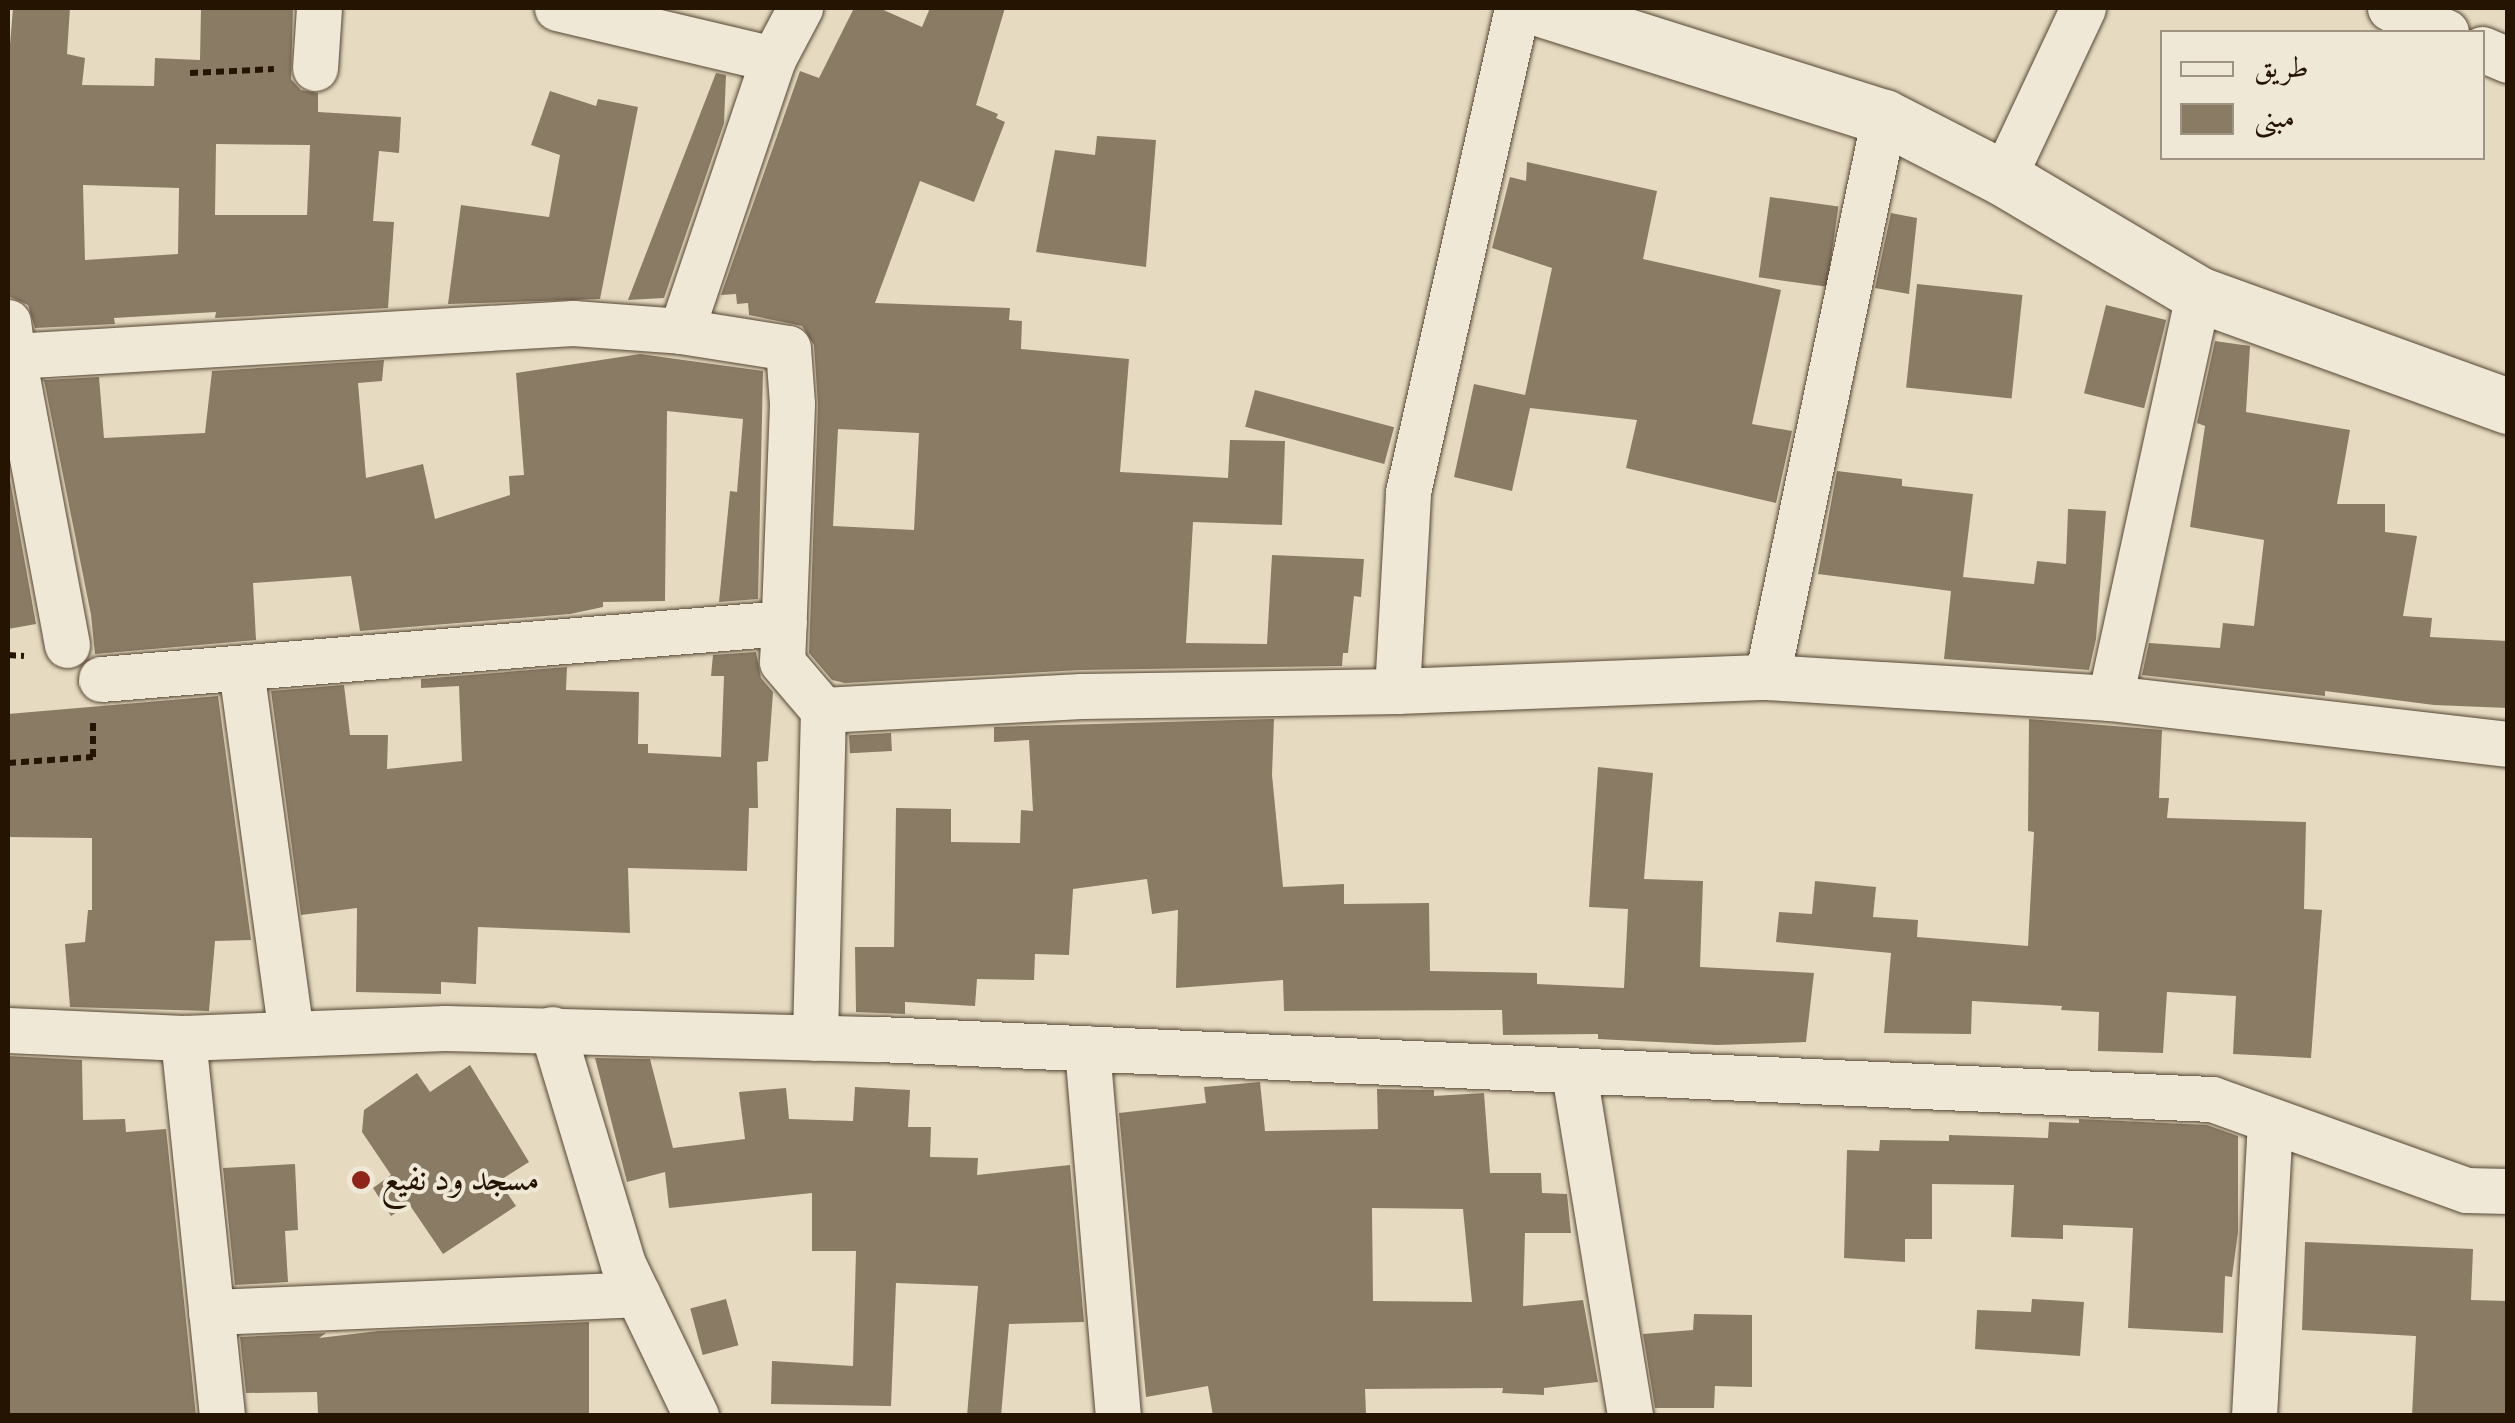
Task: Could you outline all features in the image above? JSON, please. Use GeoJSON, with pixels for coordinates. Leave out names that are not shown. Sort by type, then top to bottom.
{"type":"FeatureCollection","features":[{"type":"Feature","properties":{"kind":"street"},"geometry":{"type":"LineString","coordinates":[[315,68],[318,8]]}},
{"type":"Feature","properties":{"kind":"street"},"geometry":{"type":"LineString","coordinates":[[557,8],[773,59]]}},
{"type":"Feature","properties":{"kind":"street"},"geometry":{"type":"LineString","coordinates":[[681,331],[773,59],[800,8]]}},
{"type":"Feature","properties":{"kind":"street"},"geometry":{"type":"LineString","coordinates":[[1398,691],[1408,492],[1517,8]]}},
{"type":"Feature","properties":{"kind":"street"},"geometry":{"type":"LineString","coordinates":[[1538,8],[1884,116],[2003,178],[2198,294],[2508,406]]}},
{"type":"Feature","properties":{"kind":"street"},"geometry":{"type":"LineString","coordinates":[[2003,178],[2083,8]]}},
{"type":"Feature","properties":{"kind":"street"},"geometry":{"type":"LineString","coordinates":[[2390,8],[2441,30]]}},
{"type":"Feature","properties":{"kind":"street"},"geometry":{"type":"LineString","coordinates":[[2485,49],[2508,60]]}},
{"type":"Feature","properties":{"kind":"street"},"geometry":{"type":"LineString","coordinates":[[1767,677],[1884,116]]}},
{"type":"Feature","properties":{"kind":"street"},"geometry":{"type":"LineString","coordinates":[[2110,698],[2198,294]]}},
{"type":"Feature","properties":{"kind":"street"},"geometry":{"type":"LineString","coordinates":[[67,645],[10,339],[573,324],[681,331],[788,348],[792,404],[782,662],[824,710],[815,1038]]}},
{"type":"Feature","properties":{"kind":"street"},"geometry":{"type":"LineString","coordinates":[[97,689],[240,669],[784,623]]}},
{"type":"Feature","properties":{"kind":"street"},"geometry":{"type":"LineString","coordinates":[[240,669],[291,1033]]}},
{"type":"Feature","properties":{"kind":"street"},"geometry":{"type":"LineString","coordinates":[[824,710],[1082,696],[1398,691],[1767,677],[2110,698],[2508,744]]}},
{"type":"Feature","properties":{"kind":"street"},"geometry":{"type":"LineString","coordinates":[[8,1030],[184,1038],[552,1030],[815,1038],[2212,1099],[2466,1190],[2508,1190]]}},
{"type":"Feature","properties":{"kind":"street"},"geometry":{"type":"LineString","coordinates":[[552,1030],[623,1264],[696,1416]]}},
{"type":"Feature","properties":{"kind":"street"},"geometry":{"type":"LineString","coordinates":[[184,1038],[222,1416]]}},
{"type":"Feature","properties":{"kind":"street"},"geometry":{"type":"LineString","coordinates":[[1088,1048],[1118,1416]]}},
{"type":"Feature","properties":{"kind":"street"},"geometry":{"type":"LineString","coordinates":[[1574,1073],[1630,1416]]}},
{"type":"Feature","properties":{"kind":"street"},"geometry":{"type":"LineString","coordinates":[[2254,1416],[2270,1120]]}},
{"type":"Feature","properties":{"kind":"street"},"geometry":{"type":"LineString","coordinates":[[210,1312],[638,1294]]}},
{"type":"Feature","properties":{"kind":"path"},"geometry":{"type":"LineString","coordinates":[[190,72],[315,68]]}},
{"type":"Feature","properties":{"kind":"path"},"geometry":{"type":"LineString","coordinates":[[8,763],[93,758],[97,689]]}},
{"type":"Feature","properties":{"kind":"building"},"geometry":{"type":"Polygon","coordinates":[[[13,8],[70,8],[67,54],[85,58],[82,85],[154,86],[155,58],[200,60],[201,8],[293,8],[291,79],[301,90],[318,93],[318,112],[401,117],[399,153],[379,151],[373,221],[394,222],[388,308],[215,318],[216,312],[114,318],[115,324],[35,328],[28,305],[8,296],[8,69],[13,8]],[[216,144],[215,215],[307,215],[310,145],[216,144]],[[83,185],[85,260],[178,254],[179,188],[83,185]]]}},
{"type":"Feature","properties":{"kind":"building"},"geometry":{"type":"Polygon","coordinates":[[[854,8],[879,8],[922,27],[930,8],[1005,8],[976,105],[998,114],[996,118],[1005,122],[974,202],[920,181],[875,303],[1010,308],[1009,320],[1022,321],[1021,349],[1129,359],[1120,472],[1228,478],[1230,440],[1285,441],[1282,525],[1193,522],[1186,643],[1267,644],[1272,555],[1364,559],[1361,597],[1354,596],[1348,653],[1343,653],[1342,666],[1080,670],[845,683],[832,680],[809,653],[818,405],[814,345],[802,326],[749,315],[748,303],[737,304],[736,294],[721,295],[800,71],[819,78],[854,8]],[[838,429],[833,526],[914,530],[919,433],[838,429]]]}},
{"type":"Feature","properties":{"kind":"building"},"geometry":{"type":"Polygon","coordinates":[[[716,73],[726,75],[724,123],[664,298],[628,300],[716,73]]]}},
{"type":"Feature","properties":{"kind":"building"},"geometry":{"type":"Polygon","coordinates":[[[550,91],[596,106],[598,99],[638,107],[600,299],[448,304],[461,205],[549,217],[560,155],[531,145],[550,91]]]}},
{"type":"Feature","properties":{"kind":"building"},"geometry":{"type":"Polygon","coordinates":[[[1097,136],[1156,140],[1146,267],[1036,252],[1055,150],[1095,155],[1097,136]]]}},
{"type":"Feature","properties":{"kind":"building"},"geometry":{"type":"Polygon","coordinates":[[[1527,162],[1657,191],[1643,259],[1781,290],[1752,424],[1792,431],[1776,503],[1626,468],[1637,420],[1530,408],[1512,491],[1454,477],[1474,384],[1525,395],[1552,268],[1492,248],[1510,177],[1526,181],[1527,162]]]}},
{"type":"Feature","properties":{"kind":"building"},"geometry":{"type":"Polygon","coordinates":[[[1770,197],[1838,207],[1827,287],[1759,277],[1770,197]]]}},
{"type":"Feature","properties":{"kind":"building"},"geometry":{"type":"Polygon","coordinates":[[[1891,213],[1917,218],[1909,294],[1875,288],[1891,213]]]}},
{"type":"Feature","properties":{"kind":"building"},"geometry":{"type":"Polygon","coordinates":[[[1917,284],[2022,295],[2012,399],[1906,387],[1917,284]]]}},
{"type":"Feature","properties":{"kind":"building"},"geometry":{"type":"Polygon","coordinates":[[[2106,305],[2166,320],[2144,408],[2084,393],[2106,305]]]}},
{"type":"Feature","properties":{"kind":"building"},"geometry":{"type":"Polygon","coordinates":[[[2215,341],[2250,346],[2246,412],[2350,430],[2337,504],[2385,504],[2385,532],[2417,536],[2403,616],[2432,618],[2430,637],[2508,641],[2508,708],[2434,705],[2325,691],[2325,696],[2142,675],[2149,643],[2220,648],[2223,623],[2254,626],[2264,540],[2190,527],[2205,426],[2197,423],[2215,341]]]}},
{"type":"Feature","properties":{"kind":"building"},"geometry":{"type":"Polygon","coordinates":[[[640,354],[763,371],[758,599],[719,602],[730,491],[737,492],[743,419],[667,411],[665,601],[603,602],[603,607],[570,614],[360,631],[351,576],[253,583],[256,640],[95,654],[91,615],[44,380],[99,377],[104,438],[205,433],[212,371],[384,360],[382,381],[358,383],[366,478],[423,464],[435,519],[510,495],[509,476],[524,475],[516,373],[640,354]]]}},
{"type":"Feature","properties":{"kind":"building"},"geometry":{"type":"Polygon","coordinates":[[[1255,390],[1394,427],[1384,464],[1245,427],[1255,390]]]}},
{"type":"Feature","properties":{"kind":"building"},"geometry":{"type":"Polygon","coordinates":[[[8,469],[36,624],[8,629],[8,469]]]}},
{"type":"Feature","properties":{"kind":"building"},"geometry":{"type":"Polygon","coordinates":[[[1837,471],[1902,479],[1902,486],[1973,494],[1963,577],[2034,584],[2037,561],[2066,564],[2068,509],[2106,511],[2096,639],[2089,670],[1944,659],[1951,591],[1818,574],[1837,471]]]}},
{"type":"Feature","properties":{"kind":"building"},"geometry":{"type":"Polygon","coordinates":[[[756,652],[761,678],[773,692],[768,761],[757,762],[758,808],[749,808],[747,871],[628,868],[630,933],[478,927],[476,984],[441,982],[441,994],[356,992],[357,908],[301,915],[271,691],[344,685],[350,735],[388,735],[387,769],[462,761],[459,686],[421,688],[421,679],[567,667],[566,690],[639,692],[638,744],[648,744],[648,753],[721,757],[724,676],[711,676],[713,655],[756,652]]]}},
{"type":"Feature","properties":{"kind":"building"},"geometry":{"type":"Polygon","coordinates":[[[218,696],[251,940],[215,941],[209,1011],[70,1007],[65,944],[85,942],[88,910],[92,910],[92,838],[8,837],[8,714],[218,696]]]}},
{"type":"Feature","properties":{"kind":"building"},"geometry":{"type":"Polygon","coordinates":[[[1274,719],[1272,775],[1283,887],[1344,884],[1344,904],[1429,903],[1430,971],[1537,973],[1537,984],[1624,988],[1628,909],[1589,907],[1598,767],[1653,773],[1644,879],[1703,881],[1700,967],[1814,973],[1806,1042],[1717,1045],[1598,1039],[1598,1034],[1503,1035],[1502,1010],[1284,1011],[1283,980],[1176,988],[1178,910],[1152,914],[1147,879],[1073,889],[1069,955],[1035,954],[1034,980],[977,979],[975,1006],[905,1002],[905,1014],[856,1012],[855,947],[894,947],[896,808],[951,809],[951,842],[1020,843],[1021,810],[1033,811],[1029,740],[994,742],[994,727],[1274,719]]]}},
{"type":"Feature","properties":{"kind":"building"},"geometry":{"type":"Polygon","coordinates":[[[2029,719],[2162,730],[2159,798],[2169,798],[2167,818],[2306,822],[2304,909],[2322,910],[2311,1058],[2233,1054],[2236,996],[2167,992],[2163,1053],[2098,1051],[2099,1012],[2061,1010],[2062,1006],[1972,1001],[1971,1034],[1884,1033],[1891,953],[1776,942],[1779,912],[1812,914],[1815,881],[1876,887],[1873,917],[1918,920],[1917,937],[2028,946],[2034,832],[2028,831],[2029,719]]]}},
{"type":"Feature","properties":{"kind":"building"},"geometry":{"type":"Polygon","coordinates":[[[891,733],[892,751],[850,753],[849,735],[891,733]]]}},
{"type":"Feature","properties":{"kind":"building"},"geometry":{"type":"Polygon","coordinates":[[[8,1056],[82,1060],[83,1120],[125,1119],[126,1132],[166,1129],[196,1416],[8,1416],[8,1056]]]}},
{"type":"Feature","properties":{"kind":"building"},"geometry":{"type":"Polygon","coordinates":[[[595,1058],[650,1059],[673,1148],[745,1139],[739,1092],[786,1088],[789,1119],[853,1121],[855,1087],[910,1090],[908,1127],[931,1127],[930,1157],[978,1158],[977,1175],[1070,1165],[1084,1322],[1009,1324],[1001,1416],[967,1416],[978,1286],[896,1283],[891,1406],[771,1404],[772,1361],[853,1366],[856,1251],[812,1251],[812,1193],[669,1208],[665,1172],[627,1182],[595,1058]]]}},
{"type":"Feature","properties":{"kind":"building"},"geometry":{"type":"Polygon","coordinates":[[[470,1065],[529,1162],[499,1181],[516,1206],[443,1254],[409,1204],[391,1216],[373,1188],[391,1175],[362,1132],[364,1110],[417,1073],[430,1092],[470,1065]]]}},
{"type":"Feature","properties":{"kind":"building"},"geometry":{"type":"Polygon","coordinates":[[[1260,1082],[1265,1131],[1378,1129],[1377,1089],[1434,1090],[1434,1096],[1484,1093],[1490,1173],[1541,1173],[1542,1193],[1567,1194],[1571,1233],[1525,1233],[1523,1306],[1583,1300],[1598,1382],[1544,1388],[1544,1395],[1502,1393],[1503,1388],[1365,1389],[1366,1413],[1317,1416],[1213,1416],[1208,1386],[1146,1397],[1119,1113],[1206,1103],[1204,1087],[1260,1082]],[[1372,1208],[1373,1301],[1472,1302],[1463,1209],[1372,1208]]]}},
{"type":"Feature","properties":{"kind":"building"},"geometry":{"type":"Polygon","coordinates":[[[2079,1119],[2207,1125],[2238,1136],[2238,1232],[2232,1277],[2225,1276],[2223,1333],[2128,1328],[2133,1228],[2063,1225],[2063,1239],[2011,1237],[2014,1185],[1932,1184],[1932,1239],[1905,1239],[1905,1262],[1844,1258],[1847,1150],[1879,1151],[1880,1140],[1949,1141],[1949,1135],[2048,1138],[2049,1122],[2079,1123],[2079,1119]]]}},
{"type":"Feature","properties":{"kind":"building"},"geometry":{"type":"Polygon","coordinates":[[[295,1164],[298,1230],[285,1231],[288,1282],[235,1285],[223,1168],[295,1164]]]}},
{"type":"Feature","properties":{"kind":"building"},"geometry":{"type":"Polygon","coordinates":[[[2305,1242],[2473,1249],[2471,1300],[2508,1301],[2508,1416],[2412,1416],[2416,1336],[2302,1330],[2305,1242]]]}},
{"type":"Feature","properties":{"kind":"building"},"geometry":{"type":"Polygon","coordinates":[[[726,1299],[738,1345],[703,1355],[690,1309],[726,1299]]]}},
{"type":"Feature","properties":{"kind":"building"},"geometry":{"type":"Polygon","coordinates":[[[2032,1299],[2084,1302],[2080,1356],[1975,1349],[1977,1310],[2031,1312],[2032,1299]]]}},
{"type":"Feature","properties":{"kind":"building"},"geometry":{"type":"Polygon","coordinates":[[[1694,1314],[1752,1315],[1752,1387],[1715,1386],[1714,1408],[1655,1408],[1643,1334],[1693,1330],[1694,1314]]]}},
{"type":"Feature","properties":{"kind":"building"},"geometry":{"type":"Polygon","coordinates":[[[589,1322],[589,1416],[318,1413],[317,1392],[246,1393],[240,1337],[326,1333],[319,1338],[378,1331],[589,1322]]]}},
{"type":"Feature","properties":{"kind":"place","name":"مسجد ود نفيع"},"geometry":{"type":"Point","coordinates":[361,1180]}}]}
